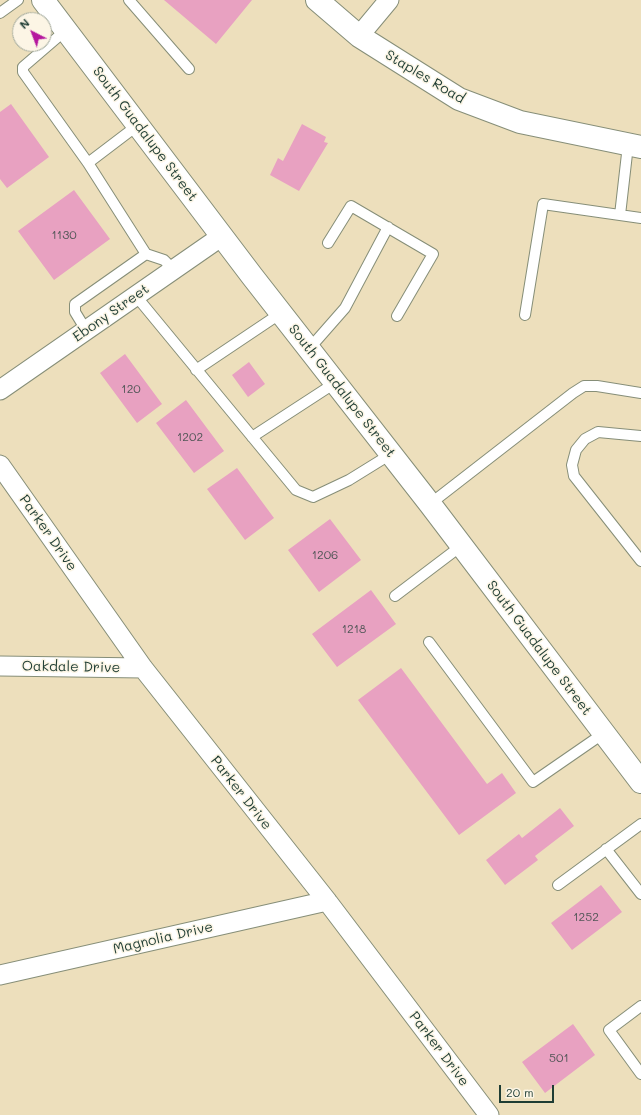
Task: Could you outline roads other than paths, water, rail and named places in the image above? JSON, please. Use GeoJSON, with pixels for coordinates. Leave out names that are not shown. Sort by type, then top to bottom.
{"type":"FeatureCollection","features":[{"type":"Feature","properties":{"kind":"main road","name":"Staples Road"},"geometry":{"type":"LineString","coordinates":[[317,0],[359,36],[459,99],[520,122],[635,146]]}},
{"type":"Feature","properties":{"kind":"main road","name":"South Guadalupe Street"},"geometry":{"type":"LineString","coordinates":[[51,3],[66,30],[222,236],[430,504],[641,782]]}},
{"type":"Feature","properties":{"kind":"street"},"geometry":{"type":"LineString","coordinates":[[359,36],[389,0]]}},
{"type":"Feature","properties":{"kind":"street","name":"Ebony Street"},"geometry":{"type":"LineString","coordinates":[[0,390],[222,236]]}},
{"type":"Feature","properties":{"kind":"street","name":"Parker Drive"},"geometry":{"type":"LineString","coordinates":[[0,465],[142,668],[327,901],[489,1115]]}},
{"type":"Feature","properties":{"kind":"street","name":"Oakdale Drive"},"geometry":{"type":"LineString","coordinates":[[0,666],[142,668]]}},
{"type":"Feature","properties":{"kind":"street","name":"Magnolia Drive"},"geometry":{"type":"LineString","coordinates":[[0,975],[327,901]]}},
{"type":"Feature","properties":{"kind":"lane"},"geometry":{"type":"LineString","coordinates":[[0,13],[18,0]]}},
{"type":"Feature","properties":{"kind":"lane"},"geometry":{"type":"LineString","coordinates":[[129,0],[189,69]]}},
{"type":"Feature","properties":{"kind":"lane"},"geometry":{"type":"LineString","coordinates":[[66,30],[23,67],[23,72],[88,162],[146,254],[164,260],[173,269]]}},
{"type":"Feature","properties":{"kind":"lane"},"geometry":{"type":"LineString","coordinates":[[88,162],[138,125]]}},
{"type":"Feature","properties":{"kind":"lane"},"geometry":{"type":"LineString","coordinates":[[620,215],[635,146]]}},
{"type":"Feature","properties":{"kind":"lane"},"geometry":{"type":"LineString","coordinates":[[526,315],[543,204],[641,218]]}},
{"type":"Feature","properties":{"kind":"lane"},"geometry":{"type":"LineString","coordinates":[[328,243],[351,206],[433,254],[397,316]]}},
{"type":"Feature","properties":{"kind":"lane"},"geometry":{"type":"LineString","coordinates":[[309,349],[345,308],[388,228]]}},
{"type":"Feature","properties":{"kind":"lane"},"geometry":{"type":"LineString","coordinates":[[86,330],[75,312],[75,304],[146,254]]}},
{"type":"Feature","properties":{"kind":"lane"},"geometry":{"type":"LineString","coordinates":[[136,296],[296,490],[313,497],[349,480],[391,454]]}},
{"type":"Feature","properties":{"kind":"lane"},"geometry":{"type":"LineString","coordinates":[[196,370],[281,313]]}},
{"type":"Feature","properties":{"kind":"lane"},"geometry":{"type":"LineString","coordinates":[[252,436],[335,383]]}},
{"type":"Feature","properties":{"kind":"lane"},"geometry":{"type":"LineString","coordinates":[[430,504],[584,386],[597,386],[641,392]]}},
{"type":"Feature","properties":{"kind":"lane"},"geometry":{"type":"LineString","coordinates":[[641,436],[598,432],[585,440],[576,450],[572,465],[574,476],[641,561]]}},
{"type":"Feature","properties":{"kind":"lane"},"geometry":{"type":"LineString","coordinates":[[395,596],[461,546]]}},
{"type":"Feature","properties":{"kind":"lane"},"geometry":{"type":"LineString","coordinates":[[429,642],[533,782],[604,733]]}},
{"type":"Feature","properties":{"kind":"lane"},"geometry":{"type":"LineString","coordinates":[[558,885],[641,824]]}},
{"type":"Feature","properties":{"kind":"lane"},"geometry":{"type":"LineString","coordinates":[[606,849],[641,894]]}},
{"type":"Feature","properties":{"kind":"lane"},"geometry":{"type":"LineString","coordinates":[[641,1006],[609,1030],[641,1074]]}}]}
